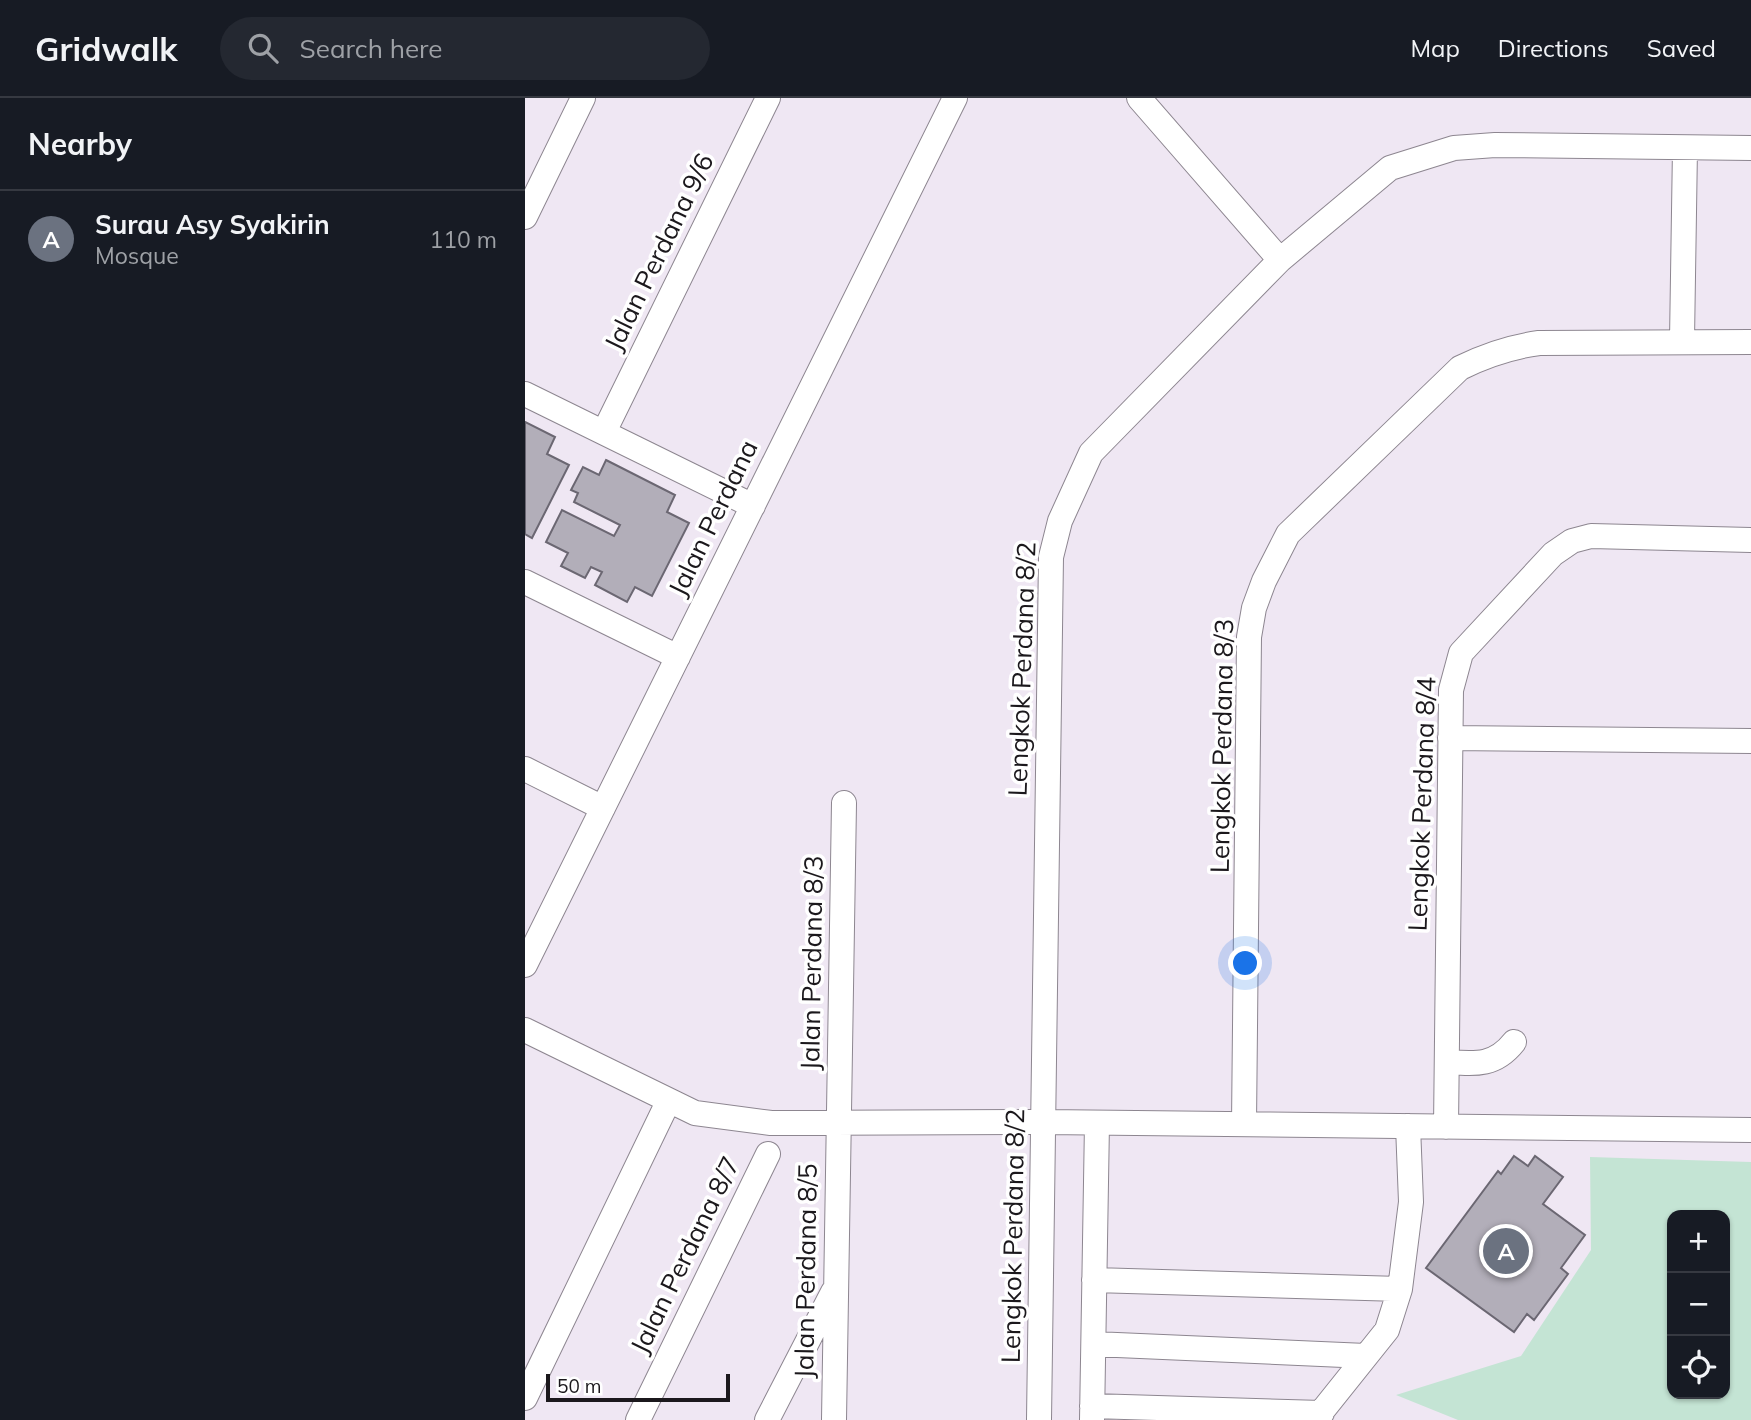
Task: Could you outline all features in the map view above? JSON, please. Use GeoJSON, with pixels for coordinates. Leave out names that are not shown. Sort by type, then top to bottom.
{"type":"FeatureCollection","features":[{"type":"Feature","properties":{"kind":"street"},"geometry":{"type":"LineString","coordinates":[[525,217],[583,98]]}},
{"type":"Feature","properties":{"kind":"street","name":"Jalan Perdana 9/6"},"geometry":{"type":"LineString","coordinates":[[604,432],[768,98]]}},
{"type":"Feature","properties":{"kind":"street","name":"Jalan Perdana"},"geometry":{"type":"LineString","coordinates":[[526,958],[955,98]]}},
{"type":"Feature","properties":{"kind":"street"},"geometry":{"type":"LineString","coordinates":[[1139,98],[1280,260]]}},
{"type":"Feature","properties":{"kind":"street","name":"Lengkok Perdana 8/2"},"geometry":{"type":"LineString","coordinates":[[1039,1420],[1051,558],[1060,521],[1091,453],[1280,260],[1390,168],[1420,156],[1454,148],[1495,145],[1751,148]]}},
{"type":"Feature","properties":{"kind":"street"},"geometry":{"type":"LineString","coordinates":[[1682,340],[1685,148]]}},
{"type":"Feature","properties":{"kind":"street","name":"Lengkok Perdana 8/3"},"geometry":{"type":"LineString","coordinates":[[1244,1124],[1249,637],[1254,608],[1273,558],[1288,534],[1460,368],[1510,347],[1539,343],[1682,340],[1751,342]]}},
{"type":"Feature","properties":{"kind":"street"},"geometry":{"type":"LineString","coordinates":[[525,394],[753,506]]}},
{"type":"Feature","properties":{"kind":"street","name":"Lengkok Perdana 8/4"},"geometry":{"type":"LineString","coordinates":[[1446,1127],[1451,690],[1461,653],[1553,554],[1572,541],[1591,536],[1751,540]]}},
{"type":"Feature","properties":{"kind":"street"},"geometry":{"type":"LineString","coordinates":[[525,582],[678,657]]}},
{"type":"Feature","properties":{"kind":"street"},"geometry":{"type":"LineString","coordinates":[[1450,738],[1751,741]]}},
{"type":"Feature","properties":{"kind":"street"},"geometry":{"type":"LineString","coordinates":[[525,769],[603,808]]}},
{"type":"Feature","properties":{"kind":"street","name":"Jalan Perdana 8/3"},"geometry":{"type":"LineString","coordinates":[[839,1124],[844,803]]}},
{"type":"Feature","properties":{"kind":"street"},"geometry":{"type":"LineString","coordinates":[[525,1030],[695,1113],[771,1123],[1045,1122],[1751,1130]]}},
{"type":"Feature","properties":{"kind":"street"},"geometry":{"type":"LineString","coordinates":[[1448,1062],[1482,1064],[1497,1059],[1514,1042]]}},
{"type":"Feature","properties":{"kind":"street"},"geometry":{"type":"LineString","coordinates":[[525,1398],[669,1102]]}},
{"type":"Feature","properties":{"kind":"street"},"geometry":{"type":"LineString","coordinates":[[1097,1123],[1092,1413],[1319,1416],[1387,1330],[1400,1289],[1411,1202],[1408,1126]]}},
{"type":"Feature","properties":{"kind":"street","name":"Jalan Perdana 8/5"},"geometry":{"type":"LineString","coordinates":[[834,1420],[834,1288],[839,1124]]}},
{"type":"Feature","properties":{"kind":"street","name":"Jalan Perdana 8/7"},"geometry":{"type":"LineString","coordinates":[[638,1420],[768,1154]]}},
{"type":"Feature","properties":{"kind":"street"},"geometry":{"type":"LineString","coordinates":[[1094,1280],[1400,1289]]}},
{"type":"Feature","properties":{"kind":"street"},"geometry":{"type":"LineString","coordinates":[[767,1420],[834,1288]]}},
{"type":"Feature","properties":{"kind":"street"},"geometry":{"type":"LineString","coordinates":[[1094,1344],[1366,1356]]}},
{"type":"Feature","properties":{"kind":"green space"},"geometry":{"type":"Polygon","coordinates":[[[1590,1157],[1751,1162],[1751,1420],[1458,1420],[1396,1395],[1521,1356],[1591,1250],[1590,1157]]]}},
{"type":"Feature","properties":{"kind":"building"},"geometry":{"type":"Polygon","coordinates":[[[525,422],[555,437],[547,454],[569,465],[532,538],[525,534],[525,422]]]}},
{"type":"Feature","properties":{"kind":"building"},"geometry":{"type":"Polygon","coordinates":[[[606,460],[675,495],[667,512],[689,523],[652,596],[635,587],[627,602],[595,585],[602,572],[591,567],[585,578],[561,566],[568,553],[546,542],[562,510],[614,536],[620,525],[574,502],[578,493],[571,490],[583,467],[599,475],[606,460]]]}},
{"type":"Feature","properties":{"kind":"building"},"geometry":{"type":"Polygon","coordinates":[[[1514,1156],[1528,1166],[1535,1156],[1563,1177],[1543,1204],[1585,1235],[1561,1268],[1568,1274],[1534,1320],[1527,1314],[1514,1332],[1426,1268],[1498,1171],[1501,1174],[1514,1156]]]}},
{"type":"Feature","properties":{"kind":"place","name":"Surau Asy Syakirin"},"geometry":{"type":"Point","coordinates":[1506,1251]}}]}
